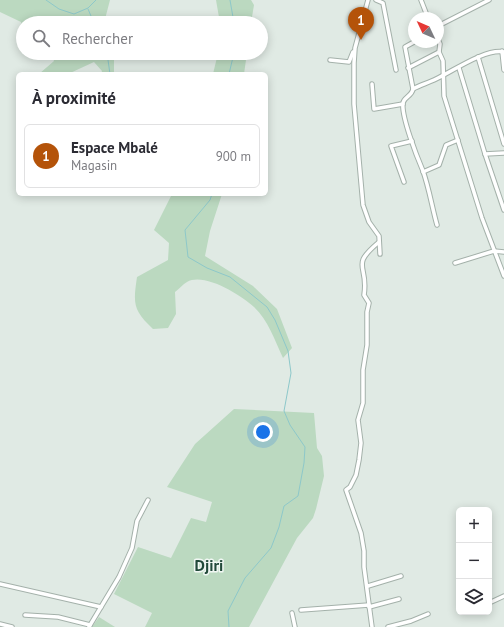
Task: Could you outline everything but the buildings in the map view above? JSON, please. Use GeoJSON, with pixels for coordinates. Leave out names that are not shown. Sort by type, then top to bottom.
{"type":"FeatureCollection","features":[{"type":"Feature","properties":{"kind":"street"},"geometry":{"type":"LineString","coordinates":[[330,60],[350,62],[367,2],[375,0],[383,3],[396,70]]}},
{"type":"Feature","properties":{"kind":"street"},"geometry":{"type":"LineString","coordinates":[[421,0],[426,12]]}},
{"type":"Feature","properties":{"kind":"street"},"geometry":{"type":"LineString","coordinates":[[444,23],[489,0]]}},
{"type":"Feature","properties":{"kind":"street"},"geometry":{"type":"LineString","coordinates":[[408,45],[405,47],[413,89],[410,95],[404,99],[402,104],[412,141],[423,172],[437,225]]}},
{"type":"Feature","properties":{"kind":"street"},"geometry":{"type":"LineString","coordinates":[[355,48],[353,90],[362,198],[368,219],[379,236],[380,254]]}},
{"type":"Feature","properties":{"kind":"street"},"geometry":{"type":"LineString","coordinates":[[440,48],[439,52],[443,61],[444,96],[494,251],[504,276]]}},
{"type":"Feature","properties":{"kind":"street"},"geometry":{"type":"LineString","coordinates":[[413,89],[443,76],[478,57],[503,51],[504,70]]}},
{"type":"Feature","properties":{"kind":"street"},"geometry":{"type":"LineString","coordinates":[[408,68],[439,52]]}},
{"type":"Feature","properties":{"kind":"street"},"geometry":{"type":"LineString","coordinates":[[478,57],[504,144]]}},
{"type":"Feature","properties":{"kind":"street"},"geometry":{"type":"LineString","coordinates":[[459,68],[504,210]]}},
{"type":"Feature","properties":{"kind":"street"},"geometry":{"type":"LineString","coordinates":[[372,84],[374,109],[402,104]]}},
{"type":"Feature","properties":{"kind":"street"},"geometry":{"type":"LineString","coordinates":[[423,172],[439,165],[446,145],[458,140]]}},
{"type":"Feature","properties":{"kind":"street"},"geometry":{"type":"LineString","coordinates":[[404,182],[391,146],[412,141]]}},
{"type":"Feature","properties":{"kind":"street"},"geometry":{"type":"LineString","coordinates":[[485,154],[504,153]]}},
{"type":"Feature","properties":{"kind":"street"},"geometry":{"type":"LineString","coordinates":[[372,627],[361,533],[346,490],[350,487],[358,470],[361,443],[358,420],[363,403],[363,370],[367,345],[367,312],[370,303],[364,295],[366,285],[362,269],[362,260],[366,254],[379,242]]}},
{"type":"Feature","properties":{"kind":"street"},"geometry":{"type":"LineString","coordinates":[[455,263],[494,251],[504,252]]}},
{"type":"Feature","properties":{"kind":"street"},"geometry":{"type":"LineString","coordinates":[[25,615],[58,617],[90,626],[119,577],[130,552],[135,528],[148,500]]}},
{"type":"Feature","properties":{"kind":"street"},"geometry":{"type":"LineString","coordinates":[[368,586],[401,576]]}},
{"type":"Feature","properties":{"kind":"street"},"geometry":{"type":"LineString","coordinates":[[0,584],[101,607]]}},
{"type":"Feature","properties":{"kind":"street"},"geometry":{"type":"LineString","coordinates":[[492,602],[504,596]]}},
{"type":"Feature","properties":{"kind":"street"},"geometry":{"type":"LineString","coordinates":[[301,610],[369,606],[399,599]]}},
{"type":"Feature","properties":{"kind":"street"},"geometry":{"type":"LineString","coordinates":[[292,613],[295,627]]}},
{"type":"Feature","properties":{"kind":"street"},"geometry":{"type":"LineString","coordinates":[[388,627],[411,621],[428,614]]}},
{"type":"Feature","properties":{"kind":"street"},"geometry":{"type":"LineString","coordinates":[[0,624],[12,627]]}},
{"type":"Feature","properties":{"kind":"green space"},"geometry":{"type":"Polygon","coordinates":[[[0,0],[110,0],[106,16],[16,16],[16,20],[0,12],[0,0]]]}},
{"type":"Feature","properties":{"kind":"green space"},"geometry":{"type":"Polygon","coordinates":[[[216,0],[251,0],[254,5],[252,16],[219,16],[216,0]]]}},
{"type":"Feature","properties":{"kind":"green space"},"geometry":{"type":"Polygon","coordinates":[[[114,60],[114,72],[102,72],[94,62],[72,72],[41,72],[54,61],[114,60]]]}},
{"type":"Feature","properties":{"kind":"green space"},"geometry":{"type":"Polygon","coordinates":[[[216,60],[246,60],[244,72],[213,72],[216,60]]]}},
{"type":"Feature","properties":{"kind":"green space"},"geometry":{"type":"Polygon","coordinates":[[[171,196],[221,196],[210,231],[205,256],[253,286],[277,309],[292,348],[283,358],[271,331],[259,312],[232,291],[212,282],[194,280],[187,282],[175,292],[176,314],[168,328],[153,329],[138,311],[135,294],[137,277],[168,260],[169,243],[154,230],[171,196]]]}},
{"type":"Feature","properties":{"kind":"green space"},"geometry":{"type":"Polygon","coordinates":[[[234,409],[314,413],[317,448],[322,456],[324,476],[313,518],[297,538],[249,627],[145,627],[152,613],[114,594],[138,547],[171,558],[191,518],[206,522],[212,502],[167,487],[195,444],[234,409]]]}},
{"type":"Feature","properties":{"kind":"green space"},"geometry":{"type":"Polygon","coordinates":[[[99,617],[115,627],[92,627],[99,617]]]}},
{"type":"Feature","properties":{"kind":"waterway"},"geometry":{"type":"LineString","coordinates":[[46,0],[59,9],[74,14],[88,8],[96,0]]}},
{"type":"Feature","properties":{"kind":"waterway"},"geometry":{"type":"LineString","coordinates":[[230,0],[233,16]]}},
{"type":"Feature","properties":{"kind":"waterway"},"geometry":{"type":"LineString","coordinates":[[88,9],[91,16]]}},
{"type":"Feature","properties":{"kind":"waterway"},"geometry":{"type":"LineString","coordinates":[[108,60],[110,72]]}},
{"type":"Feature","properties":{"kind":"waterway"},"geometry":{"type":"LineString","coordinates":[[229,72],[232,60]]}},
{"type":"Feature","properties":{"kind":"waterway"},"geometry":{"type":"LineString","coordinates":[[211,196],[210,200],[185,230],[188,257],[207,268],[230,277],[267,307],[275,320],[288,351],[291,373],[284,411],[290,425],[305,447],[304,463],[298,496],[284,506],[279,527],[271,548],[245,578],[228,611],[229,627]]}},
{"type":"Feature","properties":{"kind":"place","name":"Espace Mbalé"},"geometry":{"type":"Point","coordinates":[361,40]}},
{"type":"Feature","properties":{"kind":"district","name":"Djiri"},"geometry":{"type":"Point","coordinates":[209,565]}}]}
